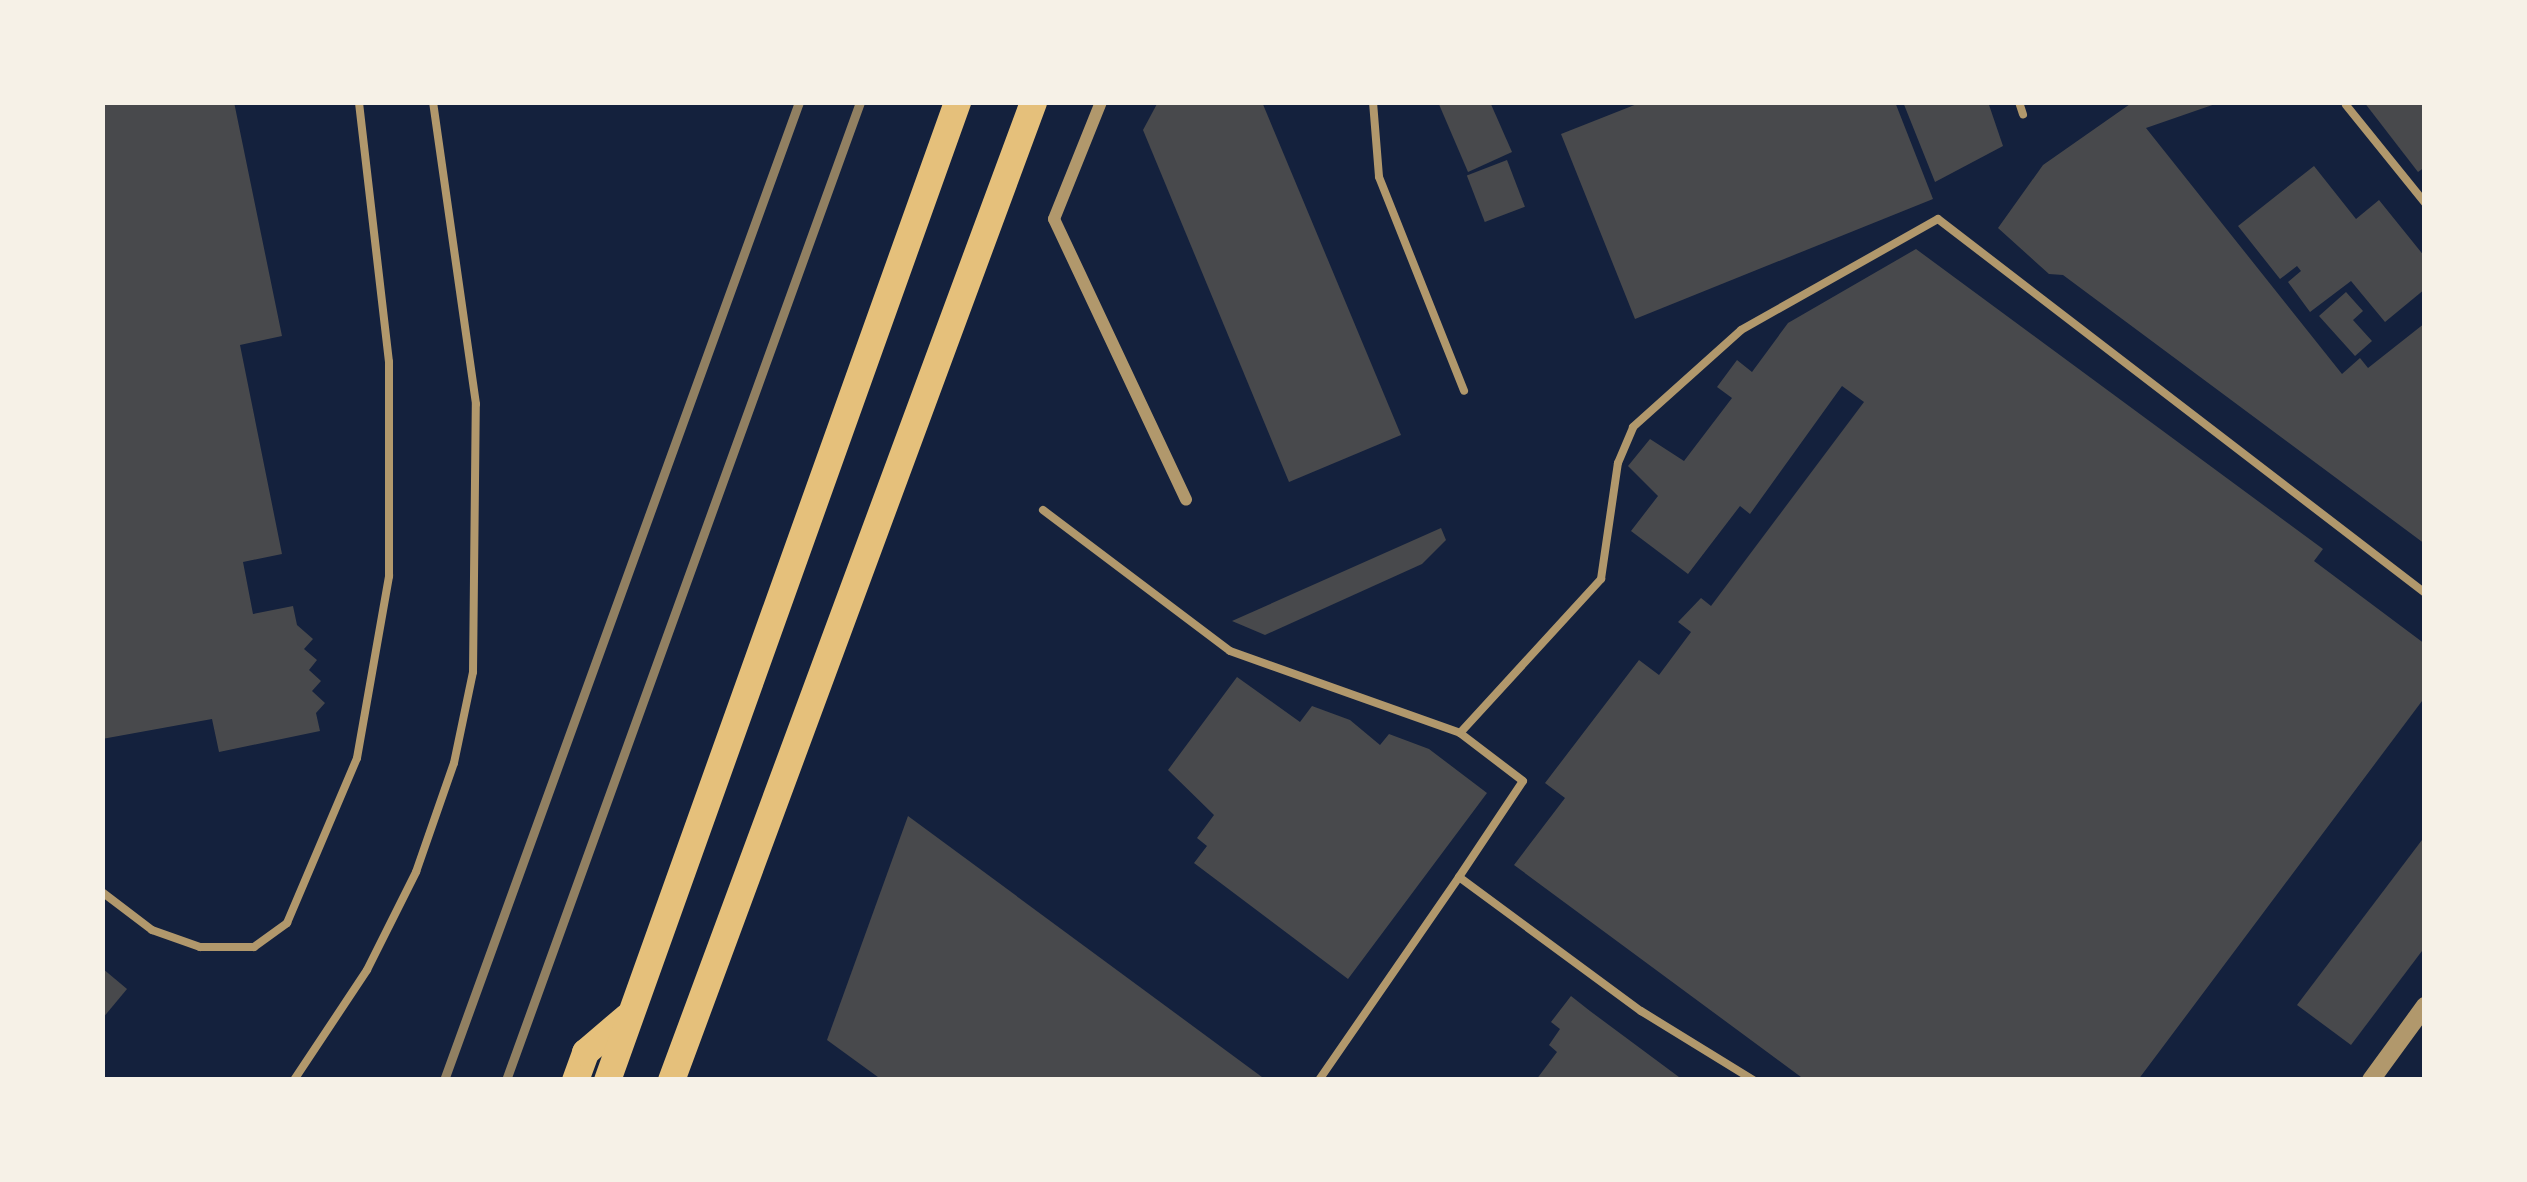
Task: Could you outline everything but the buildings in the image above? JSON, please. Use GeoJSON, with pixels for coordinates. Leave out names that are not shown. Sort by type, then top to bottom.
{"type":"FeatureCollection","features":[{"type":"Feature","properties":{"kind":"highway"},"geometry":{"type":"LineString","coordinates":[[607,1080],[958,102]]}},
{"type":"Feature","properties":{"kind":"highway"},"geometry":{"type":"LineString","coordinates":[[671,1080],[1033,102]]}},
{"type":"Feature","properties":{"kind":"highway"},"geometry":{"type":"LineString","coordinates":[[574,1080],[585,1052],[629,1015]]}},
{"type":"Feature","properties":{"kind":"street"},"geometry":{"type":"LineString","coordinates":[[1101,102],[1054,219],[1186,500]]}},
{"type":"Feature","properties":{"kind":"street"},"geometry":{"type":"LineString","coordinates":[[2372,1080],[2425,1006]]}},
{"type":"Feature","properties":{"kind":"lane"},"geometry":{"type":"LineString","coordinates":[[102,892],[152,930],[200,947],[254,946],[287,923],[357,758],[389,575],[389,362],[359,102]]}},
{"type":"Feature","properties":{"kind":"lane"},"geometry":{"type":"LineString","coordinates":[[294,1080],[368,970],[416,872],[454,763],[473,672],[476,404],[434,102]]}},
{"type":"Feature","properties":{"kind":"lane"},"geometry":{"type":"LineString","coordinates":[[1373,102],[1379,177],[1464,391]]}},
{"type":"Feature","properties":{"kind":"lane"},"geometry":{"type":"LineString","coordinates":[[2019,102],[2023,114]]}},
{"type":"Feature","properties":{"kind":"lane"},"geometry":{"type":"LineString","coordinates":[[2346,105],[2425,203]]}},
{"type":"Feature","properties":{"kind":"lane"},"geometry":{"type":"LineString","coordinates":[[1460,733],[1601,579],[1618,463],[1633,427],[1741,330],[1938,219],[2425,593]]}},
{"type":"Feature","properties":{"kind":"lane"},"geometry":{"type":"LineString","coordinates":[[1043,510],[1230,651],[1460,733],[1523,781],[1319,1080]]}},
{"type":"Feature","properties":{"kind":"lane"},"geometry":{"type":"LineString","coordinates":[[1459,877],[1640,1011],[1753,1080]]}},
{"type":"Feature","properties":{"kind":"railway"},"geometry":{"type":"LineString","coordinates":[[444,1080],[799,102]]}},
{"type":"Feature","properties":{"kind":"railway"},"geometry":{"type":"LineString","coordinates":[[506,1080],[860,102]]}}]}
